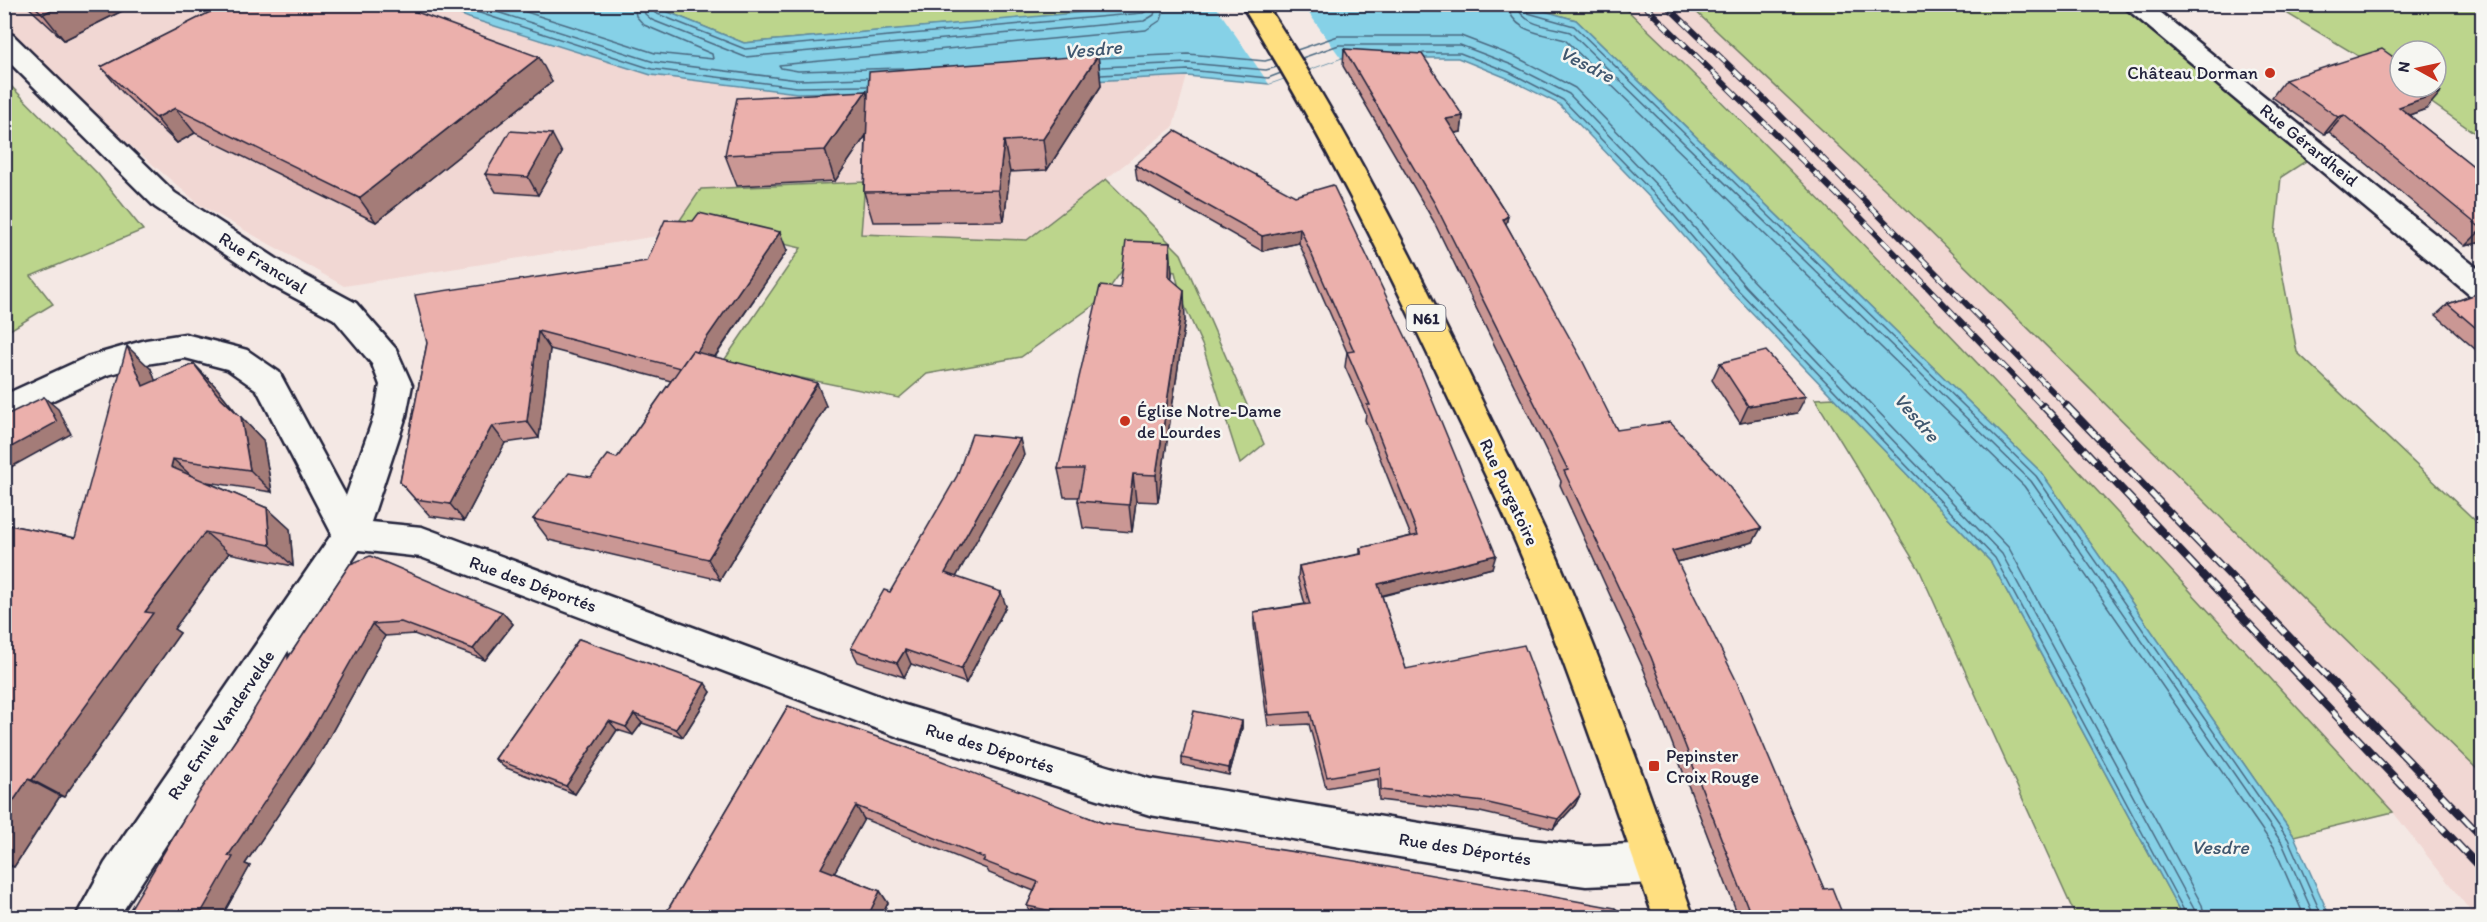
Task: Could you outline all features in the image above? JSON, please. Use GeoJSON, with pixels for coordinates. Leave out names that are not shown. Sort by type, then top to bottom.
{"type":"FeatureCollection","features":[{"type":"Feature","properties":{"kind":"main road","name":"Rue Purgatoire"},"geometry":{"type":"LineString","coordinates":[[1253,4],[1305,84],[1345,156],[1443,353],[1539,556],[1674,918]]}},
{"type":"Feature","properties":{"kind":"street","name":"Rue Gérardheid"},"geometry":{"type":"LineString","coordinates":[[2133,4],[2313,147],[2482,288]]}},
{"type":"Feature","properties":{"kind":"street","name":"Rue Francval"},"geometry":{"type":"LineString","coordinates":[[4,41],[165,200],[280,276],[345,311],[385,358],[396,385],[390,416],[350,535]]}},
{"type":"Feature","properties":{"kind":"street"},"geometry":{"type":"LineString","coordinates":[[4,410],[98,366],[146,352],[184,346],[236,359],[268,381],[350,535]]}},
{"type":"Feature","properties":{"kind":"street","name":"Rue des Déportés"},"geometry":{"type":"LineString","coordinates":[[350,535],[422,542],[901,722],[1150,797],[1512,857],[1586,866],[1655,863]]}},
{"type":"Feature","properties":{"kind":"street","name":"Rue Emile Vandervelde"},"geometry":{"type":"LineString","coordinates":[[95,918],[119,877],[350,535]]}},
{"type":"Feature","properties":{"kind":"shaded area"},"geometry":{"type":"Polygon","coordinates":[[[4,5],[437,5],[469,18],[651,75],[797,93],[920,90],[1187,76],[1173,127],[1027,240],[860,234],[865,182],[701,189],[670,234],[344,286],[200,205],[89,110],[5,28],[4,5]]]}},
{"type":"Feature","properties":{"kind":"shaded area"},"geometry":{"type":"Polygon","coordinates":[[[1622,5],[1689,5],[1922,224],[2482,774],[2482,917],[2475,917],[2393,812],[2105,499],[1739,117],[1622,5]]]}},
{"type":"Feature","properties":{"kind":"green space"},"geometry":{"type":"Polygon","coordinates":[[[724,4],[733,8],[787,4],[1173,5],[744,43],[651,5],[724,4]]]}},
{"type":"Feature","properties":{"kind":"green space"},"geometry":{"type":"Polygon","coordinates":[[[1520,5],[1622,5],[1821,201],[1918,301],[2110,504],[2393,812],[2294,836],[2041,472],[1576,20],[1520,5]]]}},
{"type":"Feature","properties":{"kind":"green space"},"geometry":{"type":"Polygon","coordinates":[[[1689,5],[2123,5],[2317,154],[2281,177],[2275,235],[2297,352],[2482,527],[2482,774],[1922,224],[1689,5]]]}},
{"type":"Feature","properties":{"kind":"green space"},"geometry":{"type":"Polygon","coordinates":[[[2273,5],[2482,5],[2482,138],[2426,99],[2448,99],[2448,39],[2388,39],[2388,74],[2273,5]]]}},
{"type":"Feature","properties":{"kind":"green space"},"geometry":{"type":"Polygon","coordinates":[[[5,80],[98,174],[143,230],[31,276],[53,304],[5,333],[5,80]]]}},
{"type":"Feature","properties":{"kind":"green space"},"geometry":{"type":"Polygon","coordinates":[[[1106,179],[1181,254],[1264,444],[1240,464],[1203,347],[1182,300],[1175,272],[1128,262],[1101,300],[1021,357],[927,374],[899,398],[723,362],[801,248],[680,220],[701,189],[865,182],[861,234],[1027,240],[1106,179]]]}},
{"type":"Feature","properties":{"kind":"green space"},"geometry":{"type":"Polygon","coordinates":[[[1834,398],[1991,562],[2183,917],[2076,917],[1919,569],[1815,399],[1834,398]]]}},
{"type":"Feature","properties":{"kind":"water","name":"Vesdre"},"geometry":{"type":"Polygon","coordinates":[[[1173,4],[1520,4],[1576,20],[2041,472],[2294,836],[2330,917],[2183,917],[1991,562],[1735,295],[1657,205],[1559,104],[1507,78],[1458,58],[1341,58],[1269,84],[1187,76],[920,90],[797,93],[651,75],[469,18],[437,5],[651,5],[744,43],[1173,4]]]}},
{"type":"Feature","properties":{"kind":"pier"},"geometry":{"type":"Polygon","coordinates":[[[1215,5],[1303,5],[1341,58],[1269,84],[1215,5]]]}},
{"type":"Feature","properties":{"kind":"building"},"geometry":{"type":"Polygon","coordinates":[[[32,4],[63,4],[43,14],[32,4]]]}},
{"type":"Feature","properties":{"kind":"building"},"geometry":{"type":"Polygon","coordinates":[[[226,4],[403,4],[414,11],[539,57],[359,198],[175,108],[156,118],[101,67],[226,4]]]}},
{"type":"Feature","properties":{"kind":"building"},"geometry":{"type":"Polygon","coordinates":[[[1344,49],[1422,54],[1463,116],[1446,119],[1508,216],[1503,219],[1581,358],[1617,430],[1670,422],[1724,480],[1761,528],[1672,551],[1737,682],[1824,889],[1832,888],[1844,918],[1752,918],[1651,657],[1564,471],[1568,470],[1435,204],[1344,49]]]}},
{"type":"Feature","properties":{"kind":"building"},"geometry":{"type":"Polygon","coordinates":[[[2382,49],[2388,53],[2388,99],[2421,99],[2399,107],[2482,173],[2482,229],[2344,115],[2338,117],[2285,80],[2382,49]]]}},
{"type":"Feature","properties":{"kind":"building"},"geometry":{"type":"Polygon","coordinates":[[[1098,55],[1043,139],[1004,141],[998,190],[864,192],[869,72],[1098,55]]]}},
{"type":"Feature","properties":{"kind":"building"},"geometry":{"type":"Polygon","coordinates":[[[866,91],[825,150],[725,155],[737,98],[866,91]]]}},
{"type":"Feature","properties":{"kind":"building"},"geometry":{"type":"Polygon","coordinates":[[[510,131],[552,134],[528,177],[485,174],[510,131]]]}},
{"type":"Feature","properties":{"kind":"building"},"geometry":{"type":"Polygon","coordinates":[[[1175,131],[1295,196],[1333,185],[1410,346],[1496,555],[1378,584],[1406,669],[1524,645],[1580,795],[1558,819],[1484,802],[1381,790],[1380,768],[1327,777],[1310,712],[1269,715],[1254,612],[1310,604],[1299,566],[1362,554],[1360,548],[1418,535],[1367,405],[1370,405],[1347,352],[1354,351],[1300,228],[1262,236],[1135,165],[1175,131]]]}},
{"type":"Feature","properties":{"kind":"building"},"geometry":{"type":"Polygon","coordinates":[[[699,213],[780,232],[697,352],[692,351],[680,368],[538,331],[527,421],[492,426],[450,504],[415,499],[400,482],[427,343],[415,295],[647,261],[665,220],[693,221],[699,213]]]}},
{"type":"Feature","properties":{"kind":"building","name":"Église Notre-Dame de Lourdes"},"geometry":{"type":"Polygon","coordinates":[[[1126,241],[1170,243],[1169,277],[1184,290],[1156,475],[1133,474],[1129,505],[1078,501],[1084,469],[1058,469],[1100,286],[1120,288],[1126,241]]]}},
{"type":"Feature","properties":{"kind":"building"},"geometry":{"type":"Polygon","coordinates":[[[2482,292],[2482,333],[2448,304],[2482,292]]]}},
{"type":"Feature","properties":{"kind":"building"},"geometry":{"type":"Polygon","coordinates":[[[127,346],[143,386],[194,364],[217,394],[241,417],[250,470],[173,459],[171,467],[267,508],[270,545],[205,532],[145,612],[153,613],[32,780],[28,779],[4,815],[4,524],[75,538],[127,346]]]}},
{"type":"Feature","properties":{"kind":"building"},"geometry":{"type":"Polygon","coordinates":[[[692,351],[817,383],[708,559],[533,519],[569,473],[591,477],[608,455],[617,458],[692,351]]]}},
{"type":"Feature","properties":{"kind":"building"},"geometry":{"type":"Polygon","coordinates":[[[1766,351],[1806,396],[1748,406],[1720,363],[1766,351]]]}},
{"type":"Feature","properties":{"kind":"building"},"geometry":{"type":"Polygon","coordinates":[[[44,397],[57,422],[4,451],[4,416],[44,397]]]}},
{"type":"Feature","properties":{"kind":"building"},"geometry":{"type":"Polygon","coordinates":[[[972,434],[1020,439],[945,573],[1001,592],[961,669],[905,650],[897,663],[851,648],[884,590],[890,592],[957,476],[972,434]]]}},
{"type":"Feature","properties":{"kind":"building"},"geometry":{"type":"Polygon","coordinates":[[[370,556],[502,612],[473,649],[401,622],[372,624],[308,737],[228,856],[233,857],[198,918],[125,918],[199,793],[239,735],[288,653],[288,658],[350,564],[370,556]]]}},
{"type":"Feature","properties":{"kind":"building"},"geometry":{"type":"Polygon","coordinates":[[[579,639],[705,683],[676,729],[634,714],[626,727],[609,721],[566,786],[495,759],[579,639]]]}},
{"type":"Feature","properties":{"kind":"building"},"geometry":{"type":"Polygon","coordinates":[[[788,706],[903,746],[1103,823],[1355,861],[1615,908],[1627,918],[1223,918],[1188,912],[1187,918],[1086,918],[1027,906],[1038,882],[983,861],[985,858],[856,806],[821,868],[880,891],[867,918],[663,918],[788,706]]]}},
{"type":"Feature","properties":{"kind":"building"},"geometry":{"type":"Polygon","coordinates":[[[1194,711],[1242,721],[1229,768],[1182,758],[1194,711]]]}},
{"type":"Feature","properties":{"kind":"railway"},"geometry":{"type":"LineString","coordinates":[[1643,4],[1858,215],[2044,408]]}},
{"type":"Feature","properties":{"kind":"railway"},"geometry":{"type":"LineString","coordinates":[[1665,4],[1767,102],[2069,408]]}},
{"type":"Feature","properties":{"kind":"railway"},"geometry":{"type":"LineString","coordinates":[[2043,406],[2482,870]]}},
{"type":"Feature","properties":{"kind":"railway"},"geometry":{"type":"LineString","coordinates":[[2067,406],[2482,837]]}},
{"type":"Feature","properties":{"kind":"place","name":"Château Dorman"},"geometry":{"type":"Point","coordinates":[2270,73]}},
{"type":"Feature","properties":{"kind":"place","name":"Église Notre-Dame de Lourdes"},"geometry":{"type":"Point","coordinates":[1125,421]}},
{"type":"Feature","properties":{"kind":"place","name":"Pepinster Croix Rouge"},"geometry":{"type":"Point","coordinates":[1654,766]}}]}
